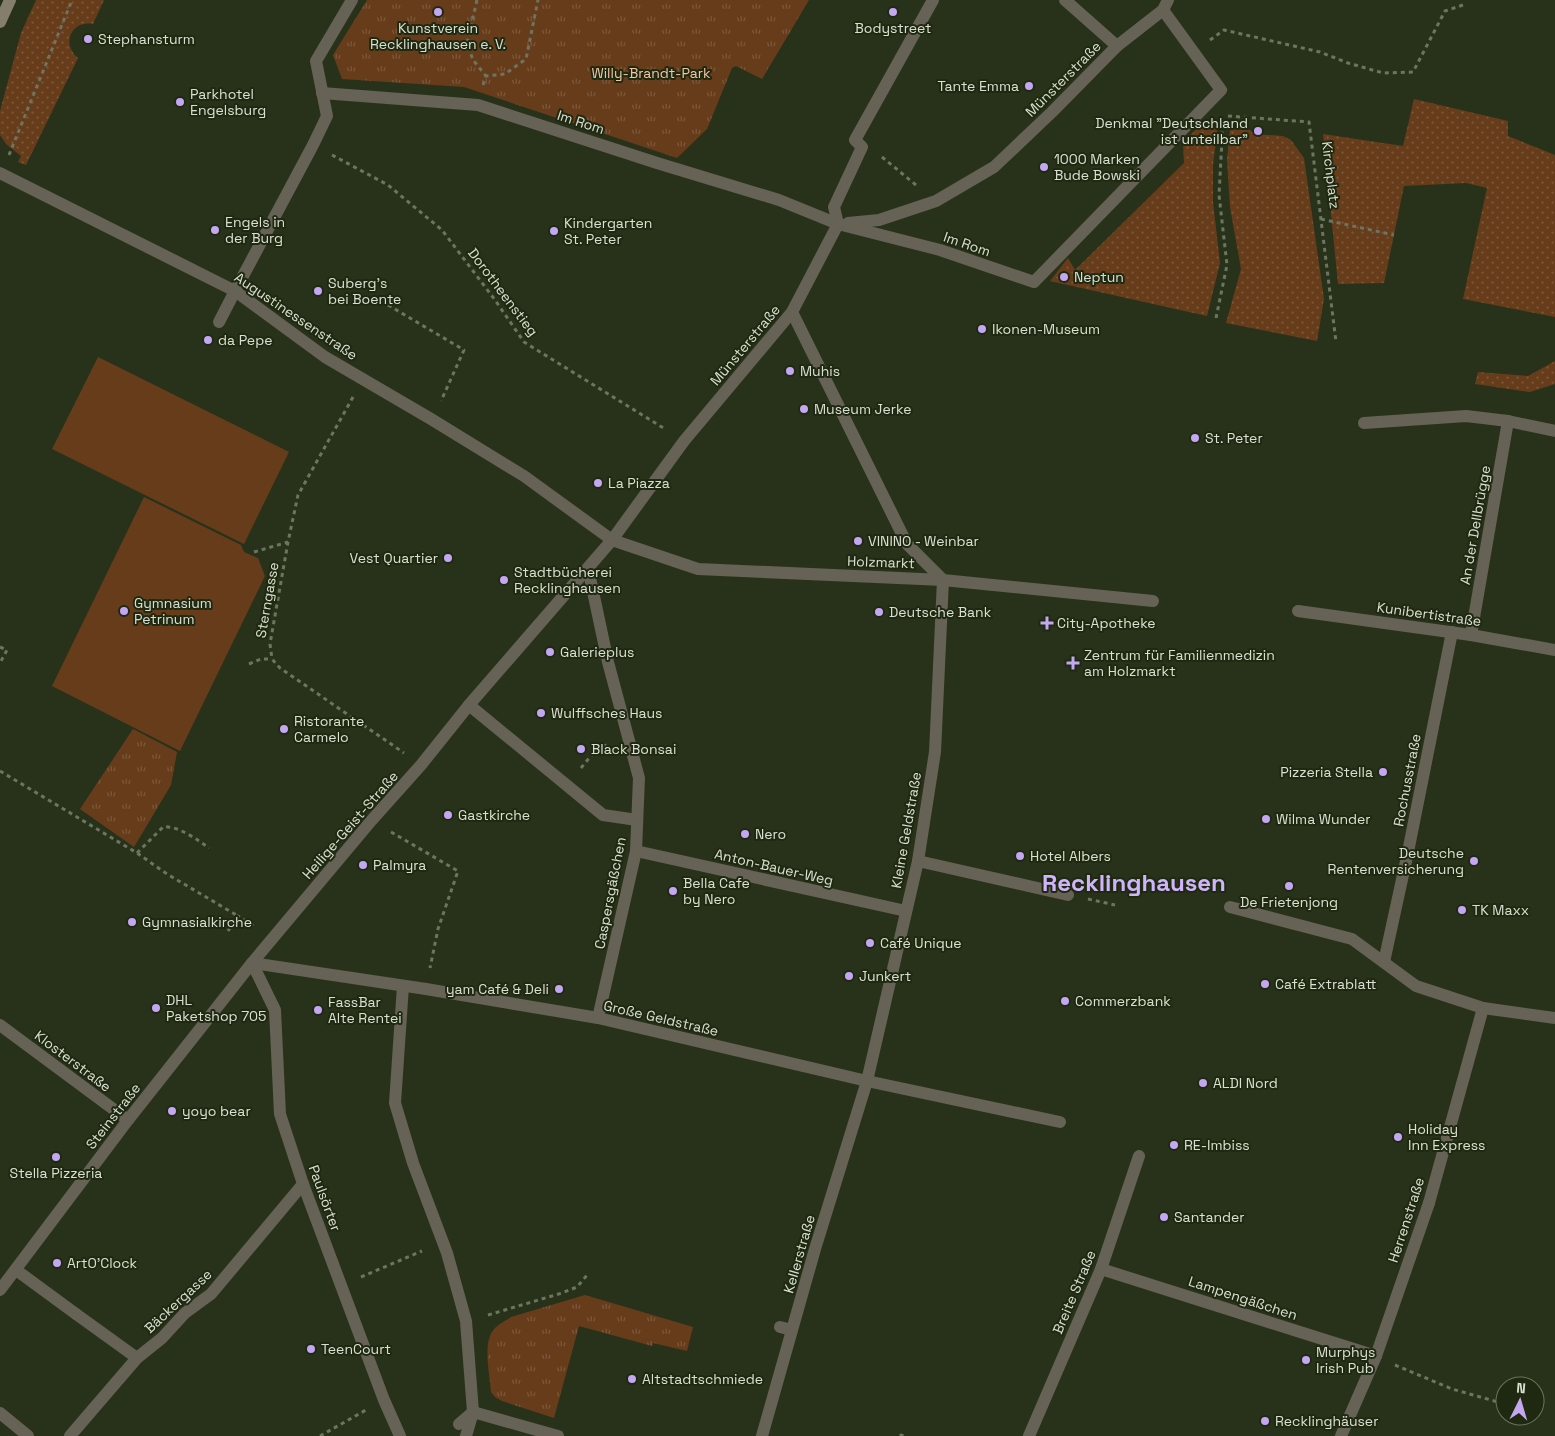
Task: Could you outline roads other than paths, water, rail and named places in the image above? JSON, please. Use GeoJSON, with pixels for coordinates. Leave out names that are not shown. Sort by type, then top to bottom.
{"type":"FeatureCollection","features":[{"type":"Feature","properties":{"kind":"main road"},"geometry":{"type":"LineString","coordinates":[[0,22],[10,0]]}},
{"type":"Feature","properties":{"kind":"street"},"geometry":{"type":"LineString","coordinates":[[219,322],[328,116],[316,61],[352,0]]}},
{"type":"Feature","properties":{"kind":"street"},"geometry":{"type":"LineString","coordinates":[[838,224],[834,207],[862,147],[855,140],[933,0]]}},
{"type":"Feature","properties":{"kind":"street"},"geometry":{"type":"LineString","coordinates":[[1065,0],[1117,46]]}},
{"type":"Feature","properties":{"kind":"street","name":"Im Rom"},"geometry":{"type":"LineString","coordinates":[[322,93],[478,105],[780,200],[838,224],[940,250],[1034,282],[1221,90],[1193,52],[1165,5]]}},
{"type":"Feature","properties":{"kind":"street","name":"Münsterstraße"},"geometry":{"type":"LineString","coordinates":[[612,540],[684,441],[792,312],[838,224],[879,220],[936,201],[994,167],[1117,46],[1165,5]]}},
{"type":"Feature","properties":{"kind":"street","name":"Augustinessenstraße"},"geometry":{"type":"LineString","coordinates":[[0,173],[235,291],[325,358],[524,476],[612,540]]}},
{"type":"Feature","properties":{"kind":"street"},"geometry":{"type":"LineString","coordinates":[[792,312],[907,544],[943,580]]}},
{"type":"Feature","properties":{"kind":"street"},"geometry":{"type":"LineString","coordinates":[[1364,423],[1466,416],[1508,421],[1555,431]]}},
{"type":"Feature","properties":{"kind":"street","name":"An der Dellbrügge"},"geometry":{"type":"LineString","coordinates":[[1471,634],[1508,421]]}},
{"type":"Feature","properties":{"kind":"street","name":"Holzmarkt"},"geometry":{"type":"LineString","coordinates":[[612,540],[698,569],[943,580],[1153,600]]}},
{"type":"Feature","properties":{"kind":"street","name":"Heilige-Geist-Straße"},"geometry":{"type":"LineString","coordinates":[[252,963],[371,821],[421,765],[469,704],[612,540]]}},
{"type":"Feature","properties":{"kind":"street","name":"Caspersgäßchen"},"geometry":{"type":"LineString","coordinates":[[588,568],[608,662],[639,778],[636,851],[598,1018]]}},
{"type":"Feature","properties":{"kind":"street","name":"Kleine Geldstraße"},"geometry":{"type":"LineString","coordinates":[[867,1082],[918,861],[935,752],[943,580]]}},
{"type":"Feature","properties":{"kind":"street","name":"Kunibertistraße"},"geometry":{"type":"LineString","coordinates":[[1298,611],[1471,634],[1555,650]]}},
{"type":"Feature","properties":{"kind":"street","name":"Rochusstraße"},"geometry":{"type":"LineString","coordinates":[[1384,962],[1452,632]]}},
{"type":"Feature","properties":{"kind":"street"},"geometry":{"type":"LineString","coordinates":[[469,704],[604,815],[637,820]]}},
{"type":"Feature","properties":{"kind":"street","name":"Anton-Bauer-Weg"},"geometry":{"type":"LineString","coordinates":[[636,851],[906,911]]}},
{"type":"Feature","properties":{"kind":"street"},"geometry":{"type":"LineString","coordinates":[[918,861],[1068,894]]}},
{"type":"Feature","properties":{"kind":"street"},"geometry":{"type":"LineString","coordinates":[[1230,907],[1352,939],[1416,986],[1483,1008],[1555,1018]]}},
{"type":"Feature","properties":{"kind":"street","name":"Große Geldstraße"},"geometry":{"type":"LineString","coordinates":[[252,963],[426,989],[598,1018],[867,1082],[1060,1122]]}},
{"type":"Feature","properties":{"kind":"street","name":"Steinstraße"},"geometry":{"type":"LineString","coordinates":[[0,1290],[128,1120],[252,963]]}},
{"type":"Feature","properties":{"kind":"street","name":"Paulsörter"},"geometry":{"type":"LineString","coordinates":[[252,963],[275,1010],[280,1114],[303,1184],[384,1400],[400,1436]]}},
{"type":"Feature","properties":{"kind":"street"},"geometry":{"type":"LineString","coordinates":[[403,986],[395,1102],[413,1163],[443,1242],[466,1321],[473,1412],[466,1436]]}},
{"type":"Feature","properties":{"kind":"street","name":"Herrenstraße"},"geometry":{"type":"LineString","coordinates":[[1341,1436],[1376,1356],[1429,1203],[1483,1008]]}},
{"type":"Feature","properties":{"kind":"street","name":"Klosterstraße"},"geometry":{"type":"LineString","coordinates":[[0,1025],[128,1120]]}},
{"type":"Feature","properties":{"kind":"street","name":"Kellerstraße"},"geometry":{"type":"LineString","coordinates":[[762,1436],[786,1329],[867,1082]]}},
{"type":"Feature","properties":{"kind":"street","name":"Breite Straße"},"geometry":{"type":"LineString","coordinates":[[1028,1436],[1101,1269],[1139,1156]]}},
{"type":"Feature","properties":{"kind":"street","name":"Bäckergasse"},"geometry":{"type":"LineString","coordinates":[[70,1436],[137,1358],[162,1338],[185,1313],[211,1294],[303,1184]]}},
{"type":"Feature","properties":{"kind":"street","name":"Lampengäßchen"},"geometry":{"type":"LineString","coordinates":[[1101,1269],[1376,1356]]}},
{"type":"Feature","properties":{"kind":"street"},"geometry":{"type":"LineString","coordinates":[[16,1270],[137,1358]]}},
{"type":"Feature","properties":{"kind":"street"},"geometry":{"type":"LineString","coordinates":[[460,1424],[473,1412]]}},
{"type":"Feature","properties":{"kind":"street"},"geometry":{"type":"LineString","coordinates":[[473,1412],[558,1436]]}},
{"type":"Feature","properties":{"kind":"street"},"geometry":{"type":"LineString","coordinates":[[0,1413],[28,1436]]}},
{"type":"Feature","properties":{"kind":"place","name":"Kunstverein Recklinghausen e. V."},"geometry":{"type":"Point","coordinates":[438,12]}},
{"type":"Feature","properties":{"kind":"place","name":"Bodystreet"},"geometry":{"type":"Point","coordinates":[893,12]}},
{"type":"Feature","properties":{"kind":"place","name":"Stephansturm"},"geometry":{"type":"Point","coordinates":[88,39]}},
{"type":"Feature","properties":{"kind":"place","name":"Tante Emma"},"geometry":{"type":"Point","coordinates":[1029,86]}},
{"type":"Feature","properties":{"kind":"place","name":"Parkhotel Engelsburg"},"geometry":{"type":"Point","coordinates":[180,102]}},
{"type":"Feature","properties":{"kind":"place","name":"Denkmal \"Deutschland ist unteilbar\""},"geometry":{"type":"Point","coordinates":[1258,131]}},
{"type":"Feature","properties":{"kind":"place","name":"1000 Marken Bude Bowski"},"geometry":{"type":"Point","coordinates":[1044,167]}},
{"type":"Feature","properties":{"kind":"place","name":"Engels in der Burg"},"geometry":{"type":"Point","coordinates":[215,230]}},
{"type":"Feature","properties":{"kind":"place","name":"Kindergarten St. Peter"},"geometry":{"type":"Point","coordinates":[554,231]}},
{"type":"Feature","properties":{"kind":"place","name":"Neptun"},"geometry":{"type":"Point","coordinates":[1064,277]}},
{"type":"Feature","properties":{"kind":"place","name":"Suberg's bei Boente"},"geometry":{"type":"Point","coordinates":[318,291]}},
{"type":"Feature","properties":{"kind":"place","name":"Ikonen-Museum"},"geometry":{"type":"Point","coordinates":[982,329]}},
{"type":"Feature","properties":{"kind":"place","name":"da Pepe"},"geometry":{"type":"Point","coordinates":[208,340]}},
{"type":"Feature","properties":{"kind":"place","name":"Muhis"},"geometry":{"type":"Point","coordinates":[790,371]}},
{"type":"Feature","properties":{"kind":"place","name":"Museum Jerke"},"geometry":{"type":"Point","coordinates":[804,409]}},
{"type":"Feature","properties":{"kind":"place","name":"St. Peter"},"geometry":{"type":"Point","coordinates":[1195,438]}},
{"type":"Feature","properties":{"kind":"place","name":"La Piazza"},"geometry":{"type":"Point","coordinates":[598,483]}},
{"type":"Feature","properties":{"kind":"place","name":"VININO - Weinbar"},"geometry":{"type":"Point","coordinates":[858,541]}},
{"type":"Feature","properties":{"kind":"place","name":"Vest Quartier"},"geometry":{"type":"Point","coordinates":[448,558]}},
{"type":"Feature","properties":{"kind":"place","name":"Stadtbücherei Recklinghausen"},"geometry":{"type":"Point","coordinates":[504,580]}},
{"type":"Feature","properties":{"kind":"place","name":"Gymnasium Petrinum"},"geometry":{"type":"Point","coordinates":[124,611]}},
{"type":"Feature","properties":{"kind":"place","name":"Deutsche Bank"},"geometry":{"type":"Point","coordinates":[879,612]}},
{"type":"Feature","properties":{"kind":"place","name":"City-Apotheke"},"geometry":{"type":"Point","coordinates":[1047,623]}},
{"type":"Feature","properties":{"kind":"place","name":"Galerieplus"},"geometry":{"type":"Point","coordinates":[550,652]}},
{"type":"Feature","properties":{"kind":"place","name":"Zentrum für Familienmedizin am Holzmarkt"},"geometry":{"type":"Point","coordinates":[1073,663]}},
{"type":"Feature","properties":{"kind":"place","name":"Wulffsches Haus"},"geometry":{"type":"Point","coordinates":[541,713]}},
{"type":"Feature","properties":{"kind":"place","name":"Ristorante Carmelo"},"geometry":{"type":"Point","coordinates":[284,729]}},
{"type":"Feature","properties":{"kind":"place","name":"Black Bonsai"},"geometry":{"type":"Point","coordinates":[581,749]}},
{"type":"Feature","properties":{"kind":"place","name":"Pizzeria Stella"},"geometry":{"type":"Point","coordinates":[1383,772]}},
{"type":"Feature","properties":{"kind":"place","name":"Gastkirche"},"geometry":{"type":"Point","coordinates":[448,815]}},
{"type":"Feature","properties":{"kind":"place","name":"Wilma Wunder"},"geometry":{"type":"Point","coordinates":[1266,819]}},
{"type":"Feature","properties":{"kind":"place","name":"Nero"},"geometry":{"type":"Point","coordinates":[745,834]}},
{"type":"Feature","properties":{"kind":"place","name":"Hotel Albers"},"geometry":{"type":"Point","coordinates":[1020,856]}},
{"type":"Feature","properties":{"kind":"place","name":"Deutsche Rentenversicherung"},"geometry":{"type":"Point","coordinates":[1474,861]}},
{"type":"Feature","properties":{"kind":"place","name":"Palmyra"},"geometry":{"type":"Point","coordinates":[363,865]}},
{"type":"Feature","properties":{"kind":"place","name":"De Frietenjong"},"geometry":{"type":"Point","coordinates":[1289,886]}},
{"type":"Feature","properties":{"kind":"place","name":"Bella Cafe by Nero"},"geometry":{"type":"Point","coordinates":[673,891]}},
{"type":"Feature","properties":{"kind":"place","name":"TK Maxx"},"geometry":{"type":"Point","coordinates":[1462,910]}},
{"type":"Feature","properties":{"kind":"place","name":"Gymnasialkirche"},"geometry":{"type":"Point","coordinates":[132,922]}},
{"type":"Feature","properties":{"kind":"place","name":"Café Unique"},"geometry":{"type":"Point","coordinates":[870,943]}},
{"type":"Feature","properties":{"kind":"place","name":"Junkert"},"geometry":{"type":"Point","coordinates":[849,976]}},
{"type":"Feature","properties":{"kind":"place","name":"Café Extrablatt"},"geometry":{"type":"Point","coordinates":[1265,984]}},
{"type":"Feature","properties":{"kind":"place","name":"yam Café & Deli"},"geometry":{"type":"Point","coordinates":[559,989]}},
{"type":"Feature","properties":{"kind":"place","name":"Commerzbank"},"geometry":{"type":"Point","coordinates":[1065,1001]}},
{"type":"Feature","properties":{"kind":"place","name":"DHL Paketshop 705"},"geometry":{"type":"Point","coordinates":[156,1008]}},
{"type":"Feature","properties":{"kind":"place","name":"FassBar Alte Rentei"},"geometry":{"type":"Point","coordinates":[318,1010]}},
{"type":"Feature","properties":{"kind":"place","name":"ALDI Nord"},"geometry":{"type":"Point","coordinates":[1203,1083]}},
{"type":"Feature","properties":{"kind":"place","name":"yoyo bear"},"geometry":{"type":"Point","coordinates":[172,1111]}},
{"type":"Feature","properties":{"kind":"place","name":"Holiday Inn Express"},"geometry":{"type":"Point","coordinates":[1398,1137]}},
{"type":"Feature","properties":{"kind":"place","name":"RE-Imbiss"},"geometry":{"type":"Point","coordinates":[1174,1145]}},
{"type":"Feature","properties":{"kind":"place","name":"Stella Pizzeria"},"geometry":{"type":"Point","coordinates":[56,1157]}},
{"type":"Feature","properties":{"kind":"place","name":"Santander"},"geometry":{"type":"Point","coordinates":[1164,1217]}},
{"type":"Feature","properties":{"kind":"place","name":"ArtO'Clock"},"geometry":{"type":"Point","coordinates":[57,1263]}},
{"type":"Feature","properties":{"kind":"place","name":"TeenCourt"},"geometry":{"type":"Point","coordinates":[311,1349]}},
{"type":"Feature","properties":{"kind":"place","name":"Murphys Irish Pub"},"geometry":{"type":"Point","coordinates":[1306,1360]}},
{"type":"Feature","properties":{"kind":"place","name":"Altstadtschmiede"},"geometry":{"type":"Point","coordinates":[632,1379]}},
{"type":"Feature","properties":{"kind":"place","name":"Recklinghäuser"},"geometry":{"type":"Point","coordinates":[1265,1421]}},
{"type":"Feature","properties":{"kind":"district","name":"Recklinghausen"},"geometry":{"type":"Point","coordinates":[1134,883]}},
{"type":"Feature","properties":{"kind":"park label","name":"Willy-Brandt-Park"},"geometry":{"type":"Point","coordinates":[651,73]}}]}
